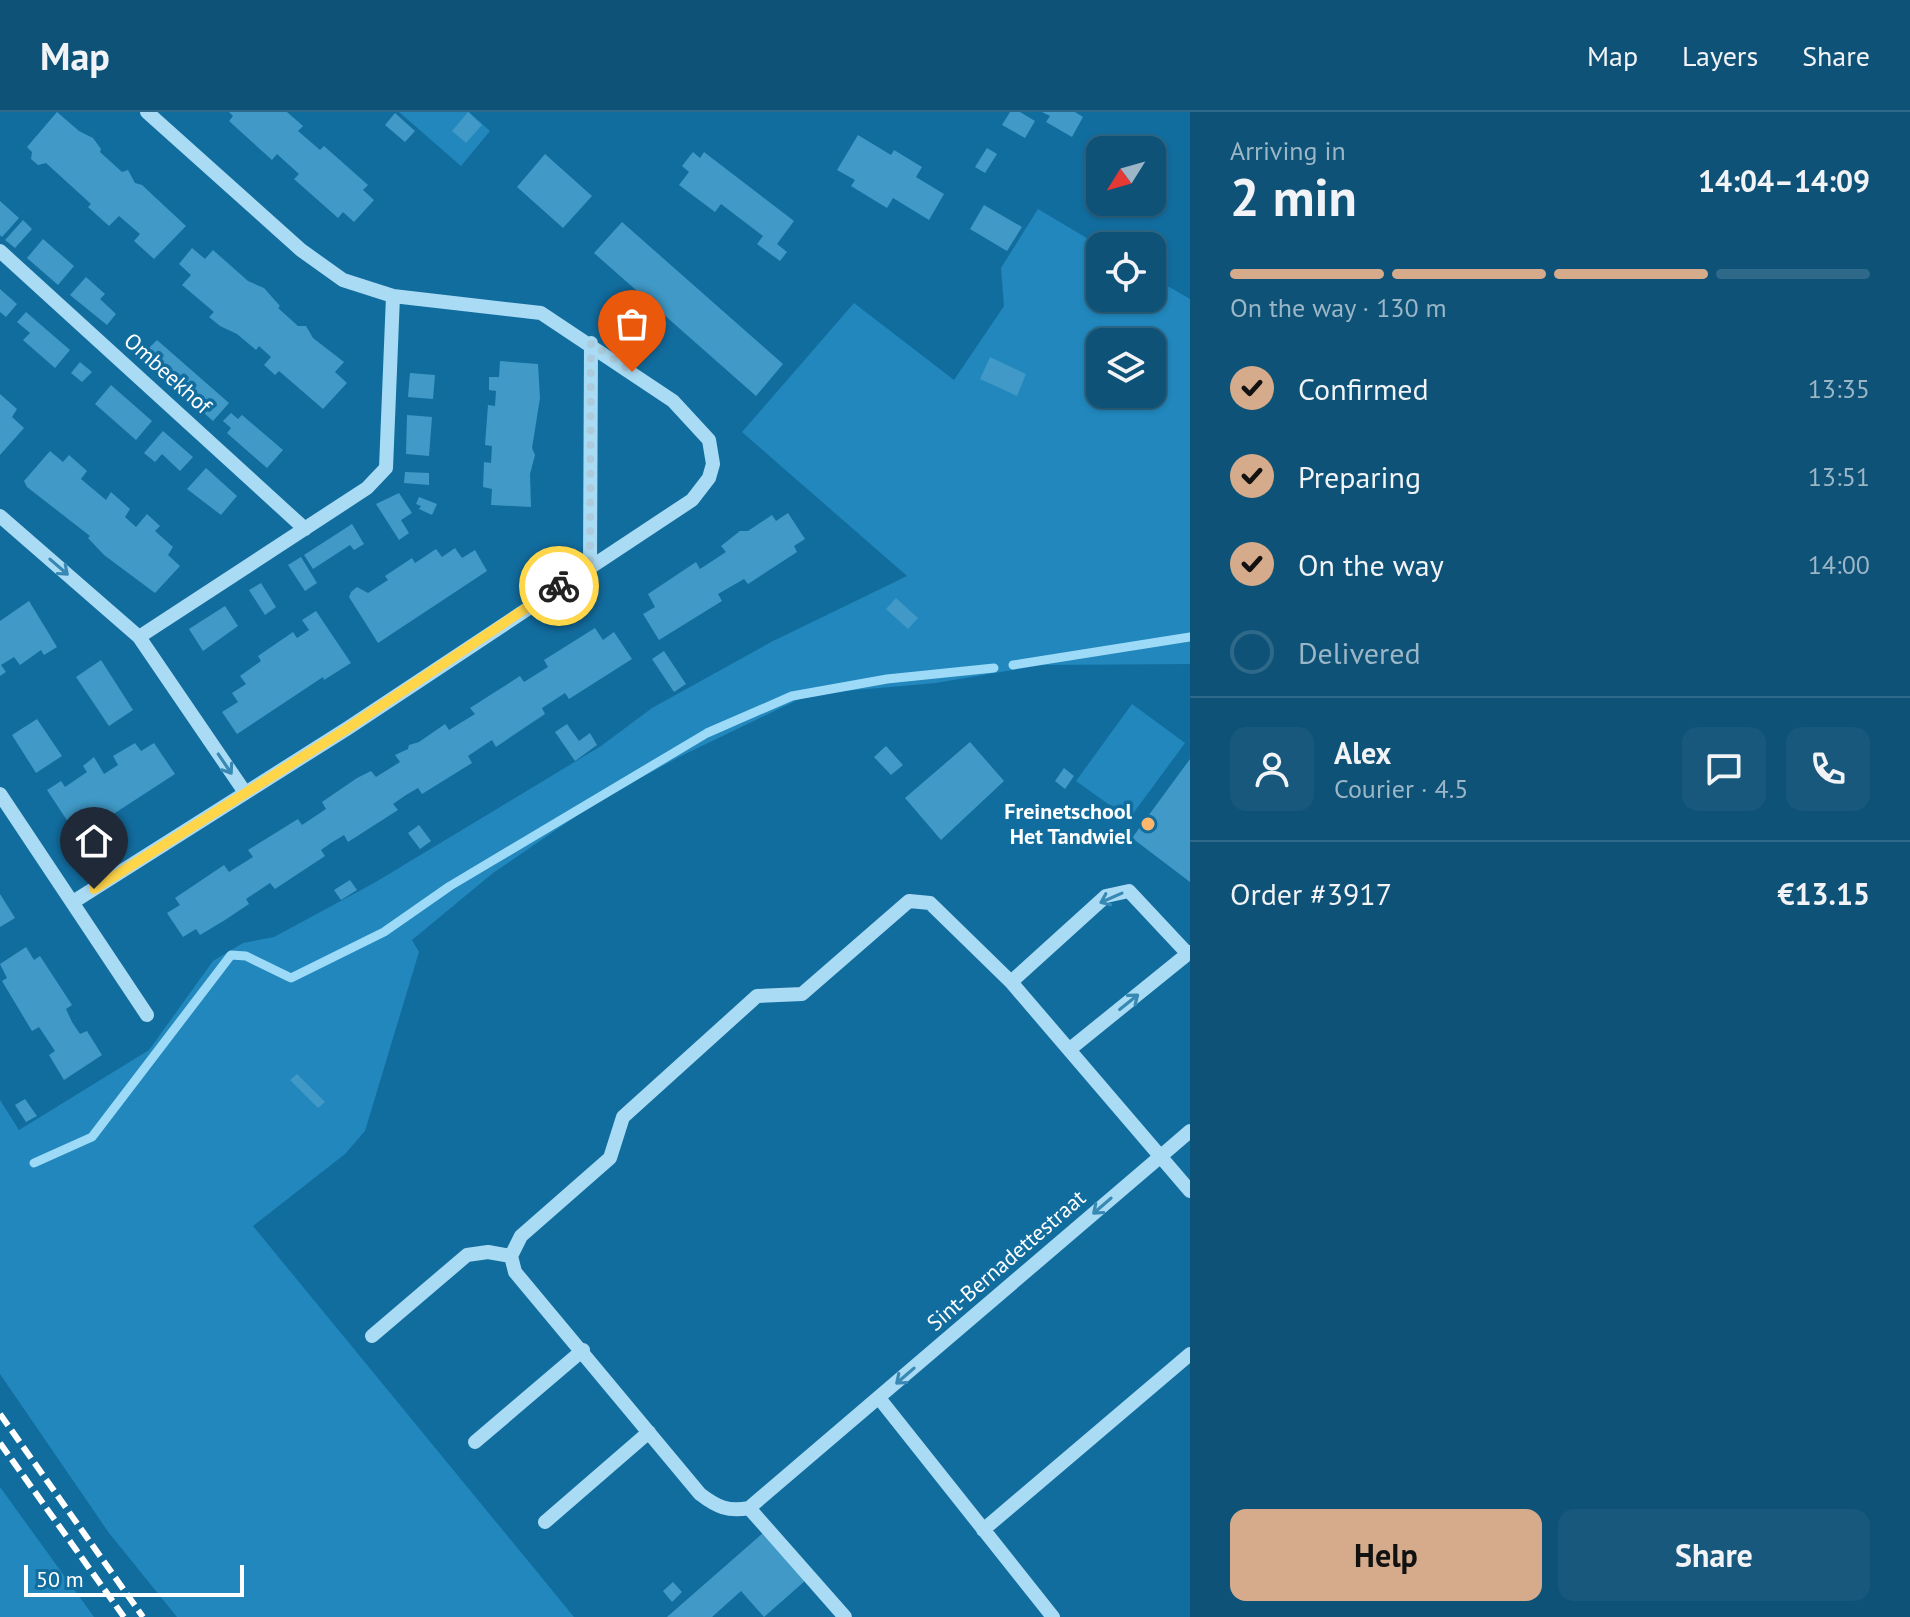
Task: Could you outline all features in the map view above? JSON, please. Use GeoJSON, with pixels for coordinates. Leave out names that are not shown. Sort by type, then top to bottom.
{"type":"FeatureCollection","features":[{"type":"Feature","properties":{"kind":"street"},"geometry":{"type":"LineString","coordinates":[[73,902],[348,728],[692,500],[709,478],[713,464],[709,440],[673,401],[591,343],[541,313],[393,296],[343,280],[301,250],[147,112]]}},
{"type":"Feature","properties":{"kind":"street","name":"Ombeekhof"},"geometry":{"type":"LineString","coordinates":[[0,251],[305,529]]}},
{"type":"Feature","properties":{"kind":"street"},"geometry":{"type":"LineString","coordinates":[[139,637],[367,488],[386,468],[393,296]]}},
{"type":"Feature","properties":{"kind":"street"},"geometry":{"type":"LineString","coordinates":[[590,567],[591,343]]}},
{"type":"Feature","properties":{"kind":"street"},"geometry":{"type":"LineString","coordinates":[[0,516],[139,637],[244,791]]}},
{"type":"Feature","properties":{"kind":"street"},"geometry":{"type":"LineString","coordinates":[[0,794],[147,1015]]}},
{"type":"Feature","properties":{"kind":"street"},"geometry":{"type":"LineString","coordinates":[[1011,982],[1106,896],[1129,891],[1189,953],[1070,1049]]}},
{"type":"Feature","properties":{"kind":"street"},"geometry":{"type":"LineString","coordinates":[[845,1617],[749,1508],[733,1511],[716,1506],[700,1494],[515,1272],[511,1256],[521,1236],[610,1158],[623,1117],[757,996],[802,994],[909,901],[930,903],[1011,982],[1190,1191]]}},
{"type":"Feature","properties":{"kind":"street","name":"Sint-Bernadettestraat"},"geometry":{"type":"LineString","coordinates":[[749,1508],[1190,1131]]}},
{"type":"Feature","properties":{"kind":"street"},"geometry":{"type":"LineString","coordinates":[[372,1336],[467,1255],[488,1252],[511,1256]]}},
{"type":"Feature","properties":{"kind":"street"},"geometry":{"type":"LineString","coordinates":[[475,1442],[583,1350]]}},
{"type":"Feature","properties":{"kind":"street"},"geometry":{"type":"LineString","coordinates":[[983,1530],[1190,1354]]}},
{"type":"Feature","properties":{"kind":"street"},"geometry":{"type":"LineString","coordinates":[[879,1398],[1053,1617]]}},
{"type":"Feature","properties":{"kind":"street"},"geometry":{"type":"LineString","coordinates":[[545,1522],[649,1432]]}},
{"type":"Feature","properties":{"kind":"shaded area"},"geometry":{"type":"Polygon","coordinates":[[[399,112],[469,112],[490,131],[461,166],[399,112]]]}},
{"type":"Feature","properties":{"kind":"shaded area"},"geometry":{"type":"Polygon","coordinates":[[[1038,209],[1086,238],[1086,312],[1166,312],[1166,285],[1190,299],[1190,664],[1042,665],[936,683],[810,694],[679,757],[597,802],[493,873],[412,940],[419,952],[365,1131],[345,1154],[253,1226],[574,1617],[177,1617],[109,1533],[0,1374],[0,1100],[19,1130],[149,1050],[213,961],[243,943],[274,937],[374,883],[601,746],[652,708],[771,642],[907,576],[742,432],[854,303],[954,380],[1004,306],[1001,268],[1038,209]]]}},
{"type":"Feature","properties":{"kind":"shaded area"},"geometry":{"type":"Polygon","coordinates":[[[1132,704],[1185,743],[1129,819],[1076,781],[1132,704]]]}},
{"type":"Feature","properties":{"kind":"shaded area"},"geometry":{"type":"Polygon","coordinates":[[[0,1487],[94,1617],[0,1617],[0,1487]]]}},
{"type":"Feature","properties":{"kind":"building"},"geometry":{"type":"Polygon","coordinates":[[[57,112],[79,131],[93,138],[100,152],[122,172],[128,170],[135,183],[142,185],[186,226],[154,259],[134,241],[140,234],[119,216],[109,226],[88,207],[91,204],[46,163],[38,165],[31,159],[32,152],[27,147],[57,112]]]}},
{"type":"Feature","properties":{"kind":"building"},"geometry":{"type":"Polygon","coordinates":[[[229,112],[287,112],[303,126],[298,131],[320,150],[324,146],[368,185],[363,190],[374,200],[354,222],[343,212],[338,218],[294,179],[299,174],[277,154],[272,160],[229,121],[233,116],[229,112]]]}},
{"type":"Feature","properties":{"kind":"building"},"geometry":{"type":"Polygon","coordinates":[[[468,112],[482,125],[466,143],[452,131],[468,112]]]}},
{"type":"Feature","properties":{"kind":"building"},"geometry":{"type":"Polygon","coordinates":[[[1010,112],[1020,112],[1035,121],[1025,138],[1002,125],[1010,112]]]}},
{"type":"Feature","properties":{"kind":"building"},"geometry":{"type":"Polygon","coordinates":[[[1042,112],[1075,112],[1083,117],[1072,137],[1046,122],[1050,116],[1042,112]]]}},
{"type":"Feature","properties":{"kind":"building"},"geometry":{"type":"Polygon","coordinates":[[[395,113],[415,131],[405,142],[385,125],[395,113]]]}},
{"type":"Feature","properties":{"kind":"building"},"geometry":{"type":"Polygon","coordinates":[[[858,135],[891,155],[894,150],[922,167],[916,177],[944,194],[929,220],[893,198],[887,208],[851,186],[855,180],[837,170],[858,135]]]}},
{"type":"Feature","properties":{"kind":"building"},"geometry":{"type":"Polygon","coordinates":[[[987,148],[997,154],[985,173],[975,167],[987,148]]]}},
{"type":"Feature","properties":{"kind":"building"},"geometry":{"type":"Polygon","coordinates":[[[693,152],[700,158],[704,152],[794,221],[777,244],[787,252],[780,261],[757,244],[763,236],[721,204],[715,212],[679,185],[689,172],[682,166],[693,152]]]}},
{"type":"Feature","properties":{"kind":"building"},"geometry":{"type":"Polygon","coordinates":[[[545,154],[592,196],[563,228],[517,187],[545,154]]]}},
{"type":"Feature","properties":{"kind":"building"},"geometry":{"type":"Polygon","coordinates":[[[0,201],[19,218],[2,237],[0,235],[0,201]]]}},
{"type":"Feature","properties":{"kind":"building"},"geometry":{"type":"Polygon","coordinates":[[[984,205],[1022,227],[1007,251],[970,229],[984,205]]]}},
{"type":"Feature","properties":{"kind":"building"},"geometry":{"type":"Polygon","coordinates":[[[23,220],[32,229],[15,248],[5,240],[23,220]]]}},
{"type":"Feature","properties":{"kind":"building"},"geometry":{"type":"Polygon","coordinates":[[[622,222],[783,364],[756,396],[594,253],[622,222]]]}},
{"type":"Feature","properties":{"kind":"building"},"geometry":{"type":"Polygon","coordinates":[[[43,239],[74,266],[58,285],[27,258],[43,239]]]}},
{"type":"Feature","properties":{"kind":"building"},"geometry":{"type":"Polygon","coordinates":[[[192,248],[205,259],[213,250],[248,281],[264,288],[280,306],[278,308],[298,326],[306,326],[313,338],[344,362],[335,372],[347,383],[323,409],[279,371],[275,375],[264,365],[271,357],[259,346],[256,350],[209,317],[214,312],[182,285],[191,275],[179,264],[192,248]]]}},
{"type":"Feature","properties":{"kind":"building"},"geometry":{"type":"Polygon","coordinates":[[[86,277],[105,294],[100,299],[116,314],[107,325],[70,295],[86,277]]]}},
{"type":"Feature","properties":{"kind":"building"},"geometry":{"type":"Polygon","coordinates":[[[0,289],[17,304],[6,317],[0,312],[0,289]]]}},
{"type":"Feature","properties":{"kind":"building"},"geometry":{"type":"Polygon","coordinates":[[[26,312],[70,350],[55,368],[23,340],[30,333],[17,322],[26,312]]]}},
{"type":"Feature","properties":{"kind":"building"},"geometry":{"type":"Polygon","coordinates":[[[157,340],[229,403],[213,421],[140,357],[157,340]]]}},
{"type":"Feature","properties":{"kind":"building"},"geometry":{"type":"Polygon","coordinates":[[[990,357],[1026,374],[1017,396],[980,379],[990,357]]]}},
{"type":"Feature","properties":{"kind":"building"},"geometry":{"type":"Polygon","coordinates":[[[500,361],[538,364],[540,398],[532,448],[535,455],[530,474],[531,507],[491,505],[492,489],[483,487],[484,462],[491,463],[492,446],[485,445],[488,405],[495,406],[496,391],[489,390],[489,377],[499,377],[500,361]]]}},
{"type":"Feature","properties":{"kind":"building"},"geometry":{"type":"Polygon","coordinates":[[[80,362],[92,372],[82,382],[71,373],[80,362]]]}},
{"type":"Feature","properties":{"kind":"building"},"geometry":{"type":"Polygon","coordinates":[[[410,373],[435,375],[433,399],[408,397],[410,373]]]}},
{"type":"Feature","properties":{"kind":"building"},"geometry":{"type":"Polygon","coordinates":[[[111,385],[152,421],[136,440],[95,404],[111,385]]]}},
{"type":"Feature","properties":{"kind":"building"},"geometry":{"type":"Polygon","coordinates":[[[0,394],[17,409],[12,417],[24,428],[0,455],[0,394]]]}},
{"type":"Feature","properties":{"kind":"building"},"geometry":{"type":"Polygon","coordinates":[[[231,413],[238,419],[242,415],[283,450],[267,468],[227,433],[231,428],[223,421],[231,413]]]}},
{"type":"Feature","properties":{"kind":"building"},"geometry":{"type":"Polygon","coordinates":[[[407,415],[432,417],[429,456],[406,454],[407,415]]]}},
{"type":"Feature","properties":{"kind":"building"},"geometry":{"type":"Polygon","coordinates":[[[163,431],[193,457],[180,471],[162,454],[155,462],[144,453],[163,431]]]}},
{"type":"Feature","properties":{"kind":"building"},"geometry":{"type":"Polygon","coordinates":[[[50,451],[63,462],[69,455],[87,471],[81,479],[106,500],[111,492],[130,509],[125,517],[136,527],[147,514],[160,526],[155,531],[173,547],[168,555],[180,566],[155,593],[104,555],[88,538],[90,536],[27,487],[24,481],[50,451]]]}},
{"type":"Feature","properties":{"kind":"building"},"geometry":{"type":"Polygon","coordinates":[[[206,468],[237,496],[221,515],[187,489],[206,468]]]}},
{"type":"Feature","properties":{"kind":"building"},"geometry":{"type":"Polygon","coordinates":[[[405,472],[429,473],[429,485],[404,483],[405,472]]]}},
{"type":"Feature","properties":{"kind":"building"},"geometry":{"type":"Polygon","coordinates":[[[399,493],[412,513],[401,520],[409,533],[399,540],[376,504],[399,493]]]}},
{"type":"Feature","properties":{"kind":"building"},"geometry":{"type":"Polygon","coordinates":[[[419,497],[437,504],[432,515],[419,509],[421,506],[416,504],[419,497]]]}},
{"type":"Feature","properties":{"kind":"building"},"geometry":{"type":"Polygon","coordinates":[[[788,513],[805,539],[794,546],[797,552],[748,584],[744,579],[718,594],[722,601],[659,640],[643,614],[655,607],[648,594],[696,562],[700,569],[726,552],[721,546],[740,531],[748,531],[772,515],[776,521],[788,513]]]}},
{"type":"Feature","properties":{"kind":"building"},"geometry":{"type":"Polygon","coordinates":[[[352,524],[364,544],[354,550],[350,545],[313,569],[304,555],[352,524]]]}},
{"type":"Feature","properties":{"kind":"building"},"geometry":{"type":"Polygon","coordinates":[[[455,548],[462,558],[475,550],[487,571],[378,643],[349,597],[351,592],[357,587],[368,593],[388,580],[385,576],[412,558],[415,563],[436,549],[442,557],[455,548]]]}},
{"type":"Feature","properties":{"kind":"building"},"geometry":{"type":"Polygon","coordinates":[[[301,557],[317,583],[305,591],[288,565],[301,557]]]}},
{"type":"Feature","properties":{"kind":"building"},"geometry":{"type":"Polygon","coordinates":[[[261,583],[276,607],[265,615],[249,590],[261,583]]]}},
{"type":"Feature","properties":{"kind":"building"},"geometry":{"type":"Polygon","coordinates":[[[896,598],[918,618],[908,629],[886,609],[896,598]]]}},
{"type":"Feature","properties":{"kind":"building"},"geometry":{"type":"Polygon","coordinates":[[[29,601],[57,647],[44,655],[41,650],[20,665],[14,657],[1,665],[6,672],[0,676],[0,621],[29,601]]]}},
{"type":"Feature","properties":{"kind":"building"},"geometry":{"type":"Polygon","coordinates":[[[225,606],[238,626],[203,651],[189,629],[225,606]]]}},
{"type":"Feature","properties":{"kind":"building"},"geometry":{"type":"Polygon","coordinates":[[[316,611],[351,663],[324,680],[323,677],[237,734],[222,712],[238,702],[232,693],[246,684],[240,676],[261,661],[258,656],[293,632],[297,638],[309,630],[302,620],[316,611]]]}},
{"type":"Feature","properties":{"kind":"building"},"geometry":{"type":"Polygon","coordinates":[[[595,628],[603,640],[614,632],[632,659],[569,699],[565,693],[542,708],[545,714],[496,747],[492,740],[468,756],[472,763],[422,794],[418,788],[406,795],[393,804],[398,810],[348,842],[344,835],[331,843],[321,850],[325,856],[275,889],[270,883],[246,899],[249,904],[225,920],[200,935],[196,929],[183,937],[167,913],[180,905],[175,898],[224,865],[229,872],[253,857],[248,850],[298,819],[302,825],[326,809],[322,802],[357,778],[371,771],[376,777],[400,762],[395,755],[408,749],[409,745],[419,742],[445,724],[449,730],[475,714],[470,708],[520,676],[524,682],[548,667],[544,660],[595,628]]]}},
{"type":"Feature","properties":{"kind":"building"},"geometry":{"type":"Polygon","coordinates":[[[664,651],[686,684],[674,692],[652,659],[664,651]]]}},
{"type":"Feature","properties":{"kind":"building"},"geometry":{"type":"Polygon","coordinates":[[[101,660],[133,710],[109,726],[76,677],[101,660]]]}},
{"type":"Feature","properties":{"kind":"building"},"geometry":{"type":"Polygon","coordinates":[[[37,719],[62,756],[36,773],[12,735],[37,719]]]}},
{"type":"Feature","properties":{"kind":"building"},"geometry":{"type":"Polygon","coordinates":[[[567,724],[579,741],[590,733],[597,745],[575,761],[555,732],[567,724]]]}},
{"type":"Feature","properties":{"kind":"building"},"geometry":{"type":"Polygon","coordinates":[[[970,742],[1004,781],[941,840],[905,798],[970,742]]]}},
{"type":"Feature","properties":{"kind":"building"},"geometry":{"type":"Polygon","coordinates":[[[135,743],[141,751],[154,743],[175,774],[78,837],[47,790],[61,781],[65,787],[87,772],[83,766],[94,757],[104,774],[118,765],[113,756],[135,743]]]}},
{"type":"Feature","properties":{"kind":"building"},"geometry":{"type":"Polygon","coordinates":[[[886,746],[903,765],[891,775],[874,757],[886,746]]]}},
{"type":"Feature","properties":{"kind":"building"},"geometry":{"type":"Polygon","coordinates":[[[1190,759],[1190,882],[1132,838],[1190,759]]]}},
{"type":"Feature","properties":{"kind":"building"},"geometry":{"type":"Polygon","coordinates":[[[1064,768],[1074,776],[1065,789],[1055,781],[1064,768]]]}},
{"type":"Feature","properties":{"kind":"building"},"geometry":{"type":"Polygon","coordinates":[[[419,825],[431,841],[420,849],[408,833],[419,825]]]}},
{"type":"Feature","properties":{"kind":"building"},"geometry":{"type":"Polygon","coordinates":[[[350,880],[357,890],[341,900],[334,890],[350,880]]]}},
{"type":"Feature","properties":{"kind":"building"},"geometry":{"type":"Polygon","coordinates":[[[0,894],[15,918],[0,927],[0,894]]]}},
{"type":"Feature","properties":{"kind":"building"},"geometry":{"type":"Polygon","coordinates":[[[26,947],[34,960],[40,956],[72,1005],[66,1009],[72,1022],[80,1034],[87,1031],[102,1055],[64,1080],[49,1055],[55,1051],[39,1027],[32,1031],[2,981],[7,978],[0,964],[26,947]]]}},
{"type":"Feature","properties":{"kind":"building"},"geometry":{"type":"Polygon","coordinates":[[[297,1074],[325,1102],[318,1108],[290,1080],[297,1074]]]}},
{"type":"Feature","properties":{"kind":"building"},"geometry":{"type":"Polygon","coordinates":[[[25,1099],[37,1116],[26,1122],[15,1105],[25,1099]]]}},
{"type":"Feature","properties":{"kind":"building"},"geometry":{"type":"Polygon","coordinates":[[[763,1533],[806,1580],[764,1617],[741,1591],[712,1617],[667,1617],[763,1533]]]}},
{"type":"Feature","properties":{"kind":"building"},"geometry":{"type":"Polygon","coordinates":[[[673,1582],[682,1592],[672,1602],[663,1591],[673,1582]]]}},
{"type":"Feature","properties":{"kind":"waterway"},"geometry":{"type":"LineString","coordinates":[[1013,665],[1190,637]]}},
{"type":"Feature","properties":{"kind":"waterway"},"geometry":{"type":"LineString","coordinates":[[34,1163],[92,1137],[231,955],[246,956],[291,978],[384,932],[450,886],[707,733],[792,696],[887,679],[994,668]]}},
{"type":"Feature","properties":{"kind":"railway"},"geometry":{"type":"LineString","coordinates":[[0,1414],[143,1617]]}},
{"type":"Feature","properties":{"kind":"railway"},"geometry":{"type":"LineString","coordinates":[[0,1443],[124,1617]]}},
{"type":"Feature","properties":{"kind":"way so far"},"geometry":{"type":"LineString","coordinates":[[559,586],[590,567],[591,343],[632,372]]}},
{"type":"Feature","properties":{"kind":"place","name":"Freinetschool Het Tandwiel"},"geometry":{"type":"Point","coordinates":[1148,824]}},
{"type":"Feature","properties":{"kind":"route"},"geometry":{"type":"LineString","coordinates":[[94,889],[244,791],[348,728],[559,586]]}}]}
